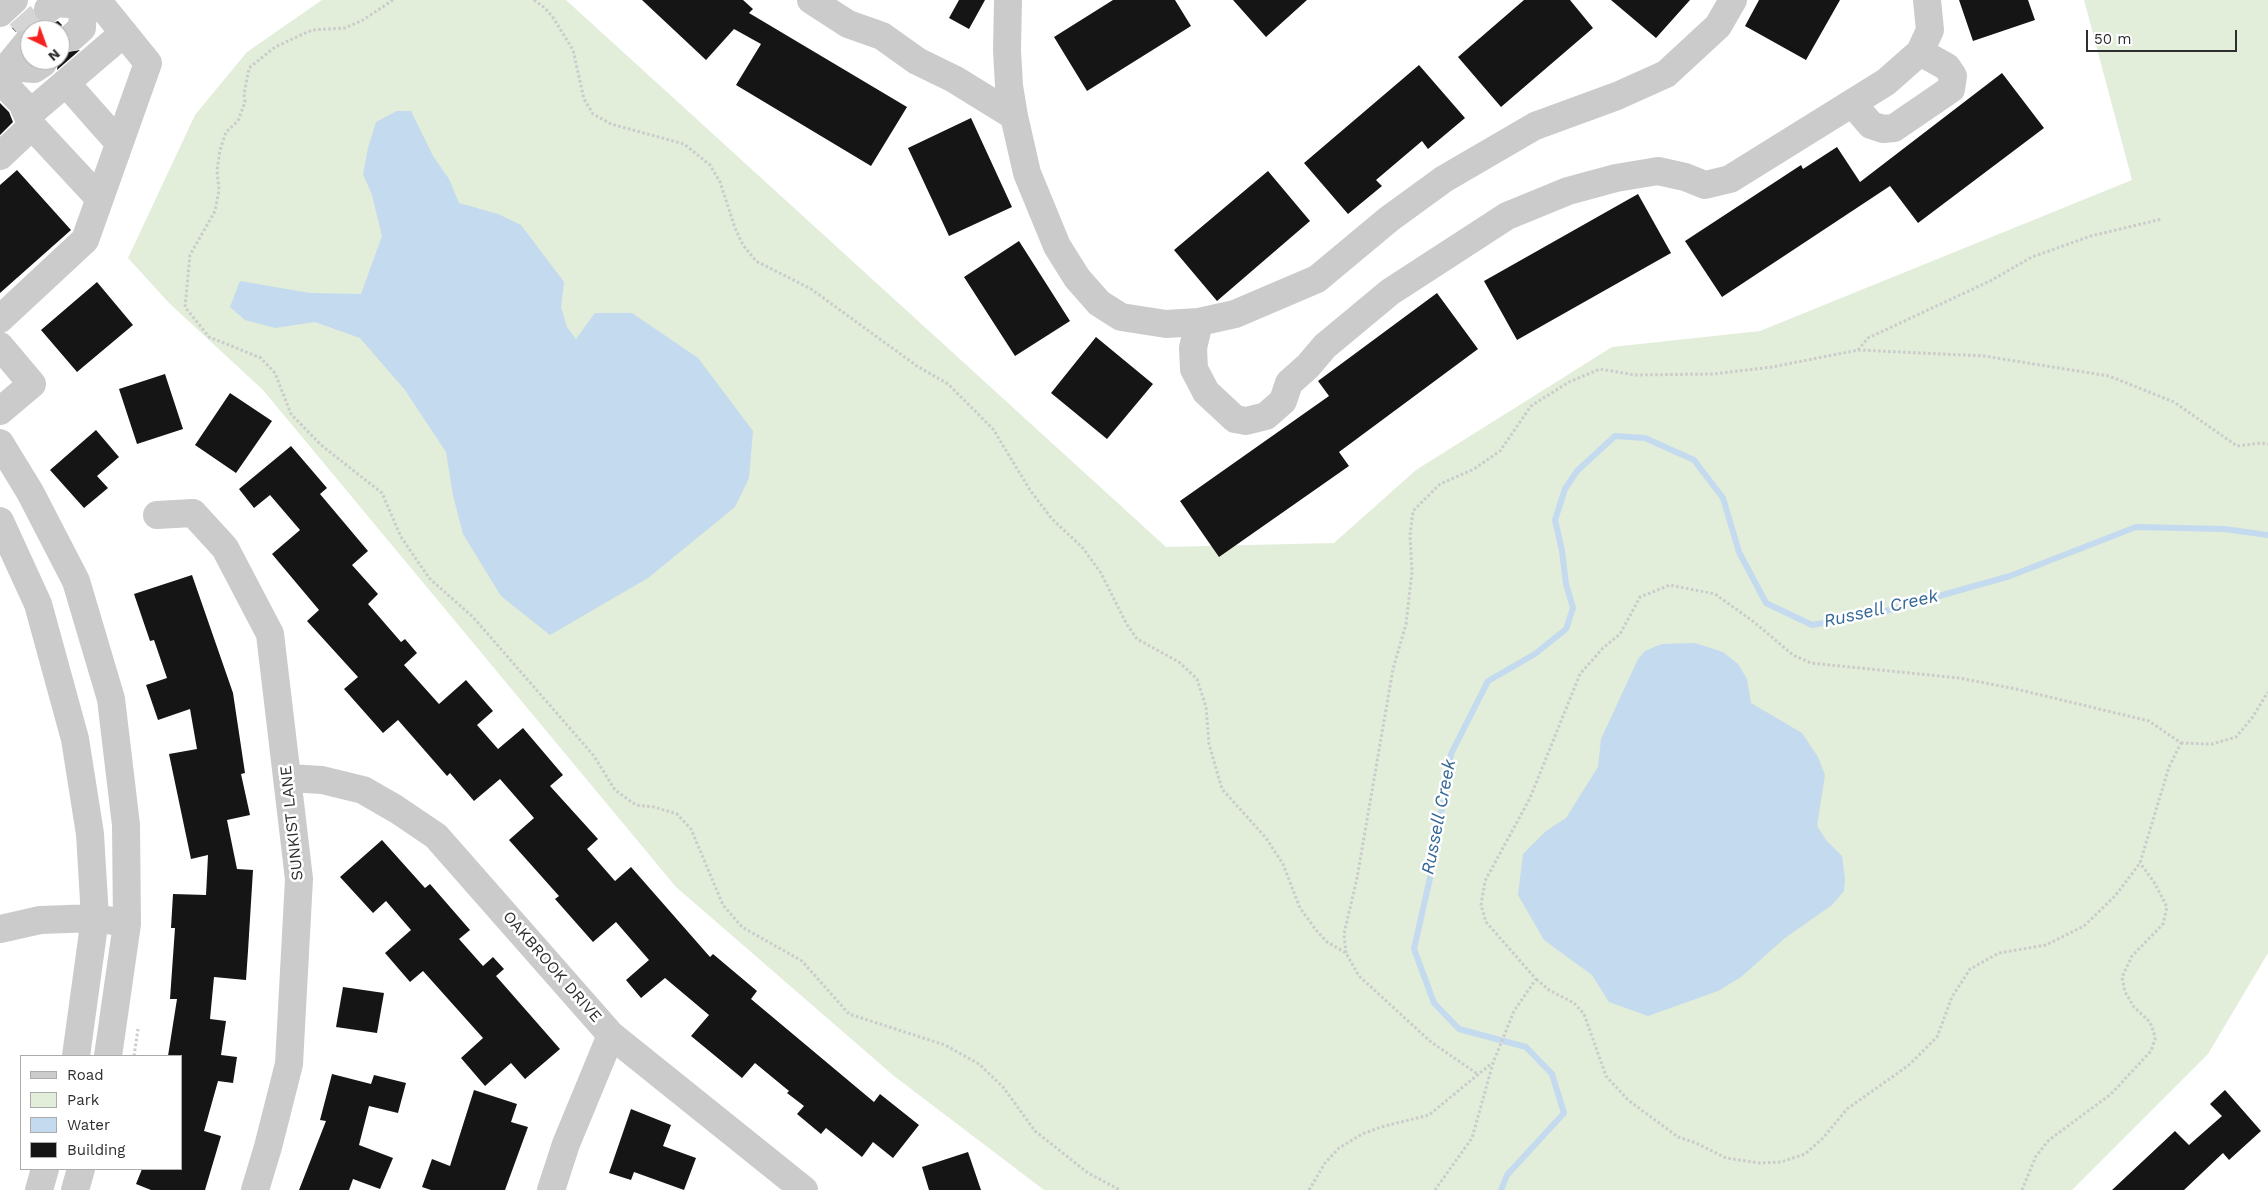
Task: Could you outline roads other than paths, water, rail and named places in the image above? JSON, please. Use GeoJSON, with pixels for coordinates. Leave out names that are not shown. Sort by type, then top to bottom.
{"type":"FeatureCollection","features":[{"type":"Feature","properties":{"kind":"street"},"geometry":{"type":"LineString","coordinates":[[0,13],[14,0]]}},
{"type":"Feature","properties":{"kind":"street"},"geometry":{"type":"LineString","coordinates":[[810,0],[848,24],[882,36],[917,61],[954,79],[1014,116]]}},
{"type":"Feature","properties":{"kind":"street"},"geometry":{"type":"LineString","coordinates":[[1008,0],[1006,50],[1014,116],[1027,174],[1057,246],[1078,278],[1099,303],[1121,317],[1166,324],[1199,322],[1235,314],[1317,279],[1389,219],[1444,179],[1535,126],[1617,96],[1666,74],[1718,26],[1733,0]]}},
{"type":"Feature","properties":{"kind":"street"},"geometry":{"type":"LineString","coordinates":[[1199,322],[1192,348],[1194,369],[1206,392],[1235,419],[1246,421],[1266,416],[1283,401],[1289,383],[1356,318],[1390,292],[1508,216],[1568,192],[1625,177],[1658,171],[1685,177],[1705,185],[1730,179],[1852,104],[1886,82],[1920,52],[1930,30],[1928,0]]}},
{"type":"Feature","properties":{"kind":"street"},"geometry":{"type":"LineString","coordinates":[[0,319],[85,240],[148,64],[124,33],[89,2],[82,28],[70,26]]}},
{"type":"Feature","properties":{"kind":"street"},"geometry":{"type":"LineString","coordinates":[[5,146],[66,83],[124,33]]}},
{"type":"Feature","properties":{"kind":"street"},"geometry":{"type":"LineString","coordinates":[[1852,104],[1871,124],[1883,129],[1894,128],[1951,89],[1952,76],[1947,67],[1920,52]]}},
{"type":"Feature","properties":{"kind":"street"},"geometry":{"type":"LineString","coordinates":[[18,60],[22,103],[30,121],[100,198]]}},
{"type":"Feature","properties":{"kind":"street"},"geometry":{"type":"LineString","coordinates":[[66,83],[119,143]]}},
{"type":"Feature","properties":{"kind":"street"},"geometry":{"type":"LineString","coordinates":[[0,346],[32,384],[0,411]]}},
{"type":"Feature","properties":{"kind":"street"},"geometry":{"type":"LineString","coordinates":[[0,443],[30,492],[76,580],[110,699],[126,825],[127,924],[108,1055]]}},
{"type":"Feature","properties":{"kind":"street","name":"SUNKIST LANE"},"geometry":{"type":"LineString","coordinates":[[157,515],[193,513],[225,548],[270,634],[300,880],[289,1064],[268,1147],[254,1190]]}},
{"type":"Feature","properties":{"kind":"street"},"geometry":{"type":"LineString","coordinates":[[0,520],[38,604],[75,739],[90,834],[95,918],[76,1055]]}},
{"type":"Feature","properties":{"kind":"street","name":"OAKBROOK DRIVE"},"geometry":{"type":"LineString","coordinates":[[288,778],[322,780],[363,790],[396,809],[436,836],[611,1035],[804,1190]]}},
{"type":"Feature","properties":{"kind":"street"},"geometry":{"type":"LineString","coordinates":[[0,930],[40,920],[95,918],[127,924]]}},
{"type":"Feature","properties":{"kind":"street"},"geometry":{"type":"LineString","coordinates":[[551,1190],[566,1144],[611,1035]]}},
{"type":"Feature","properties":{"kind":"street"},"geometry":{"type":"LineString","coordinates":[[39,1190],[45,1170]]}},
{"type":"Feature","properties":{"kind":"street"},"geometry":{"type":"LineString","coordinates":[[74,1190],[81,1170]]}},
{"type":"Feature","properties":{"kind":"water"},"geometry":{"type":"Polygon","coordinates":[[[397,111],[411,111],[433,156],[449,179],[459,203],[498,214],[521,225],[564,282],[561,307],[567,327],[576,339],[595,313],[632,313],[698,358],[753,431],[749,478],[735,507],[648,578],[550,635],[501,596],[463,534],[453,495],[446,452],[405,390],[360,338],[315,322],[275,328],[245,320],[230,307],[240,281],[310,293],[361,294],[382,236],[372,195],[363,174],[368,148],[376,122],[397,111]]]}},
{"type":"Feature","properties":{"kind":"water"},"geometry":{"type":"Polygon","coordinates":[[[1695,643],[1723,652],[1738,664],[1747,679],[1751,703],[1802,733],[1818,757],[1825,775],[1817,826],[1826,840],[1842,856],[1845,879],[1844,891],[1832,905],[1785,938],[1741,977],[1718,991],[1648,1016],[1609,1002],[1592,975],[1544,940],[1518,895],[1523,854],[1546,831],[1566,818],[1598,767],[1601,739],[1638,659],[1645,651],[1662,644],[1695,643]]]}},
{"type":"Feature","properties":{"kind":"waterway","name":"Russell Creek"},"geometry":{"type":"LineString","coordinates":[[1501,1190],[1507,1175],[1564,1113],[1552,1074],[1526,1047],[1459,1029],[1434,1003],[1414,949],[1430,878],[1451,754],[1488,681],[1535,654],[1566,629],[1573,608],[1566,584],[1562,551],[1555,520],[1565,489],[1577,471],[1615,436],[1645,438],[1694,460],[1723,498],[1739,552],[1766,603],[1812,625],[1875,614],[2010,576],[2136,527],[2224,529],[2268,535]]}},
{"type":"Feature","properties":{"kind":"tunnel"},"geometry":{"type":"LineString","coordinates":[[19,35],[48,9]]}}]}
